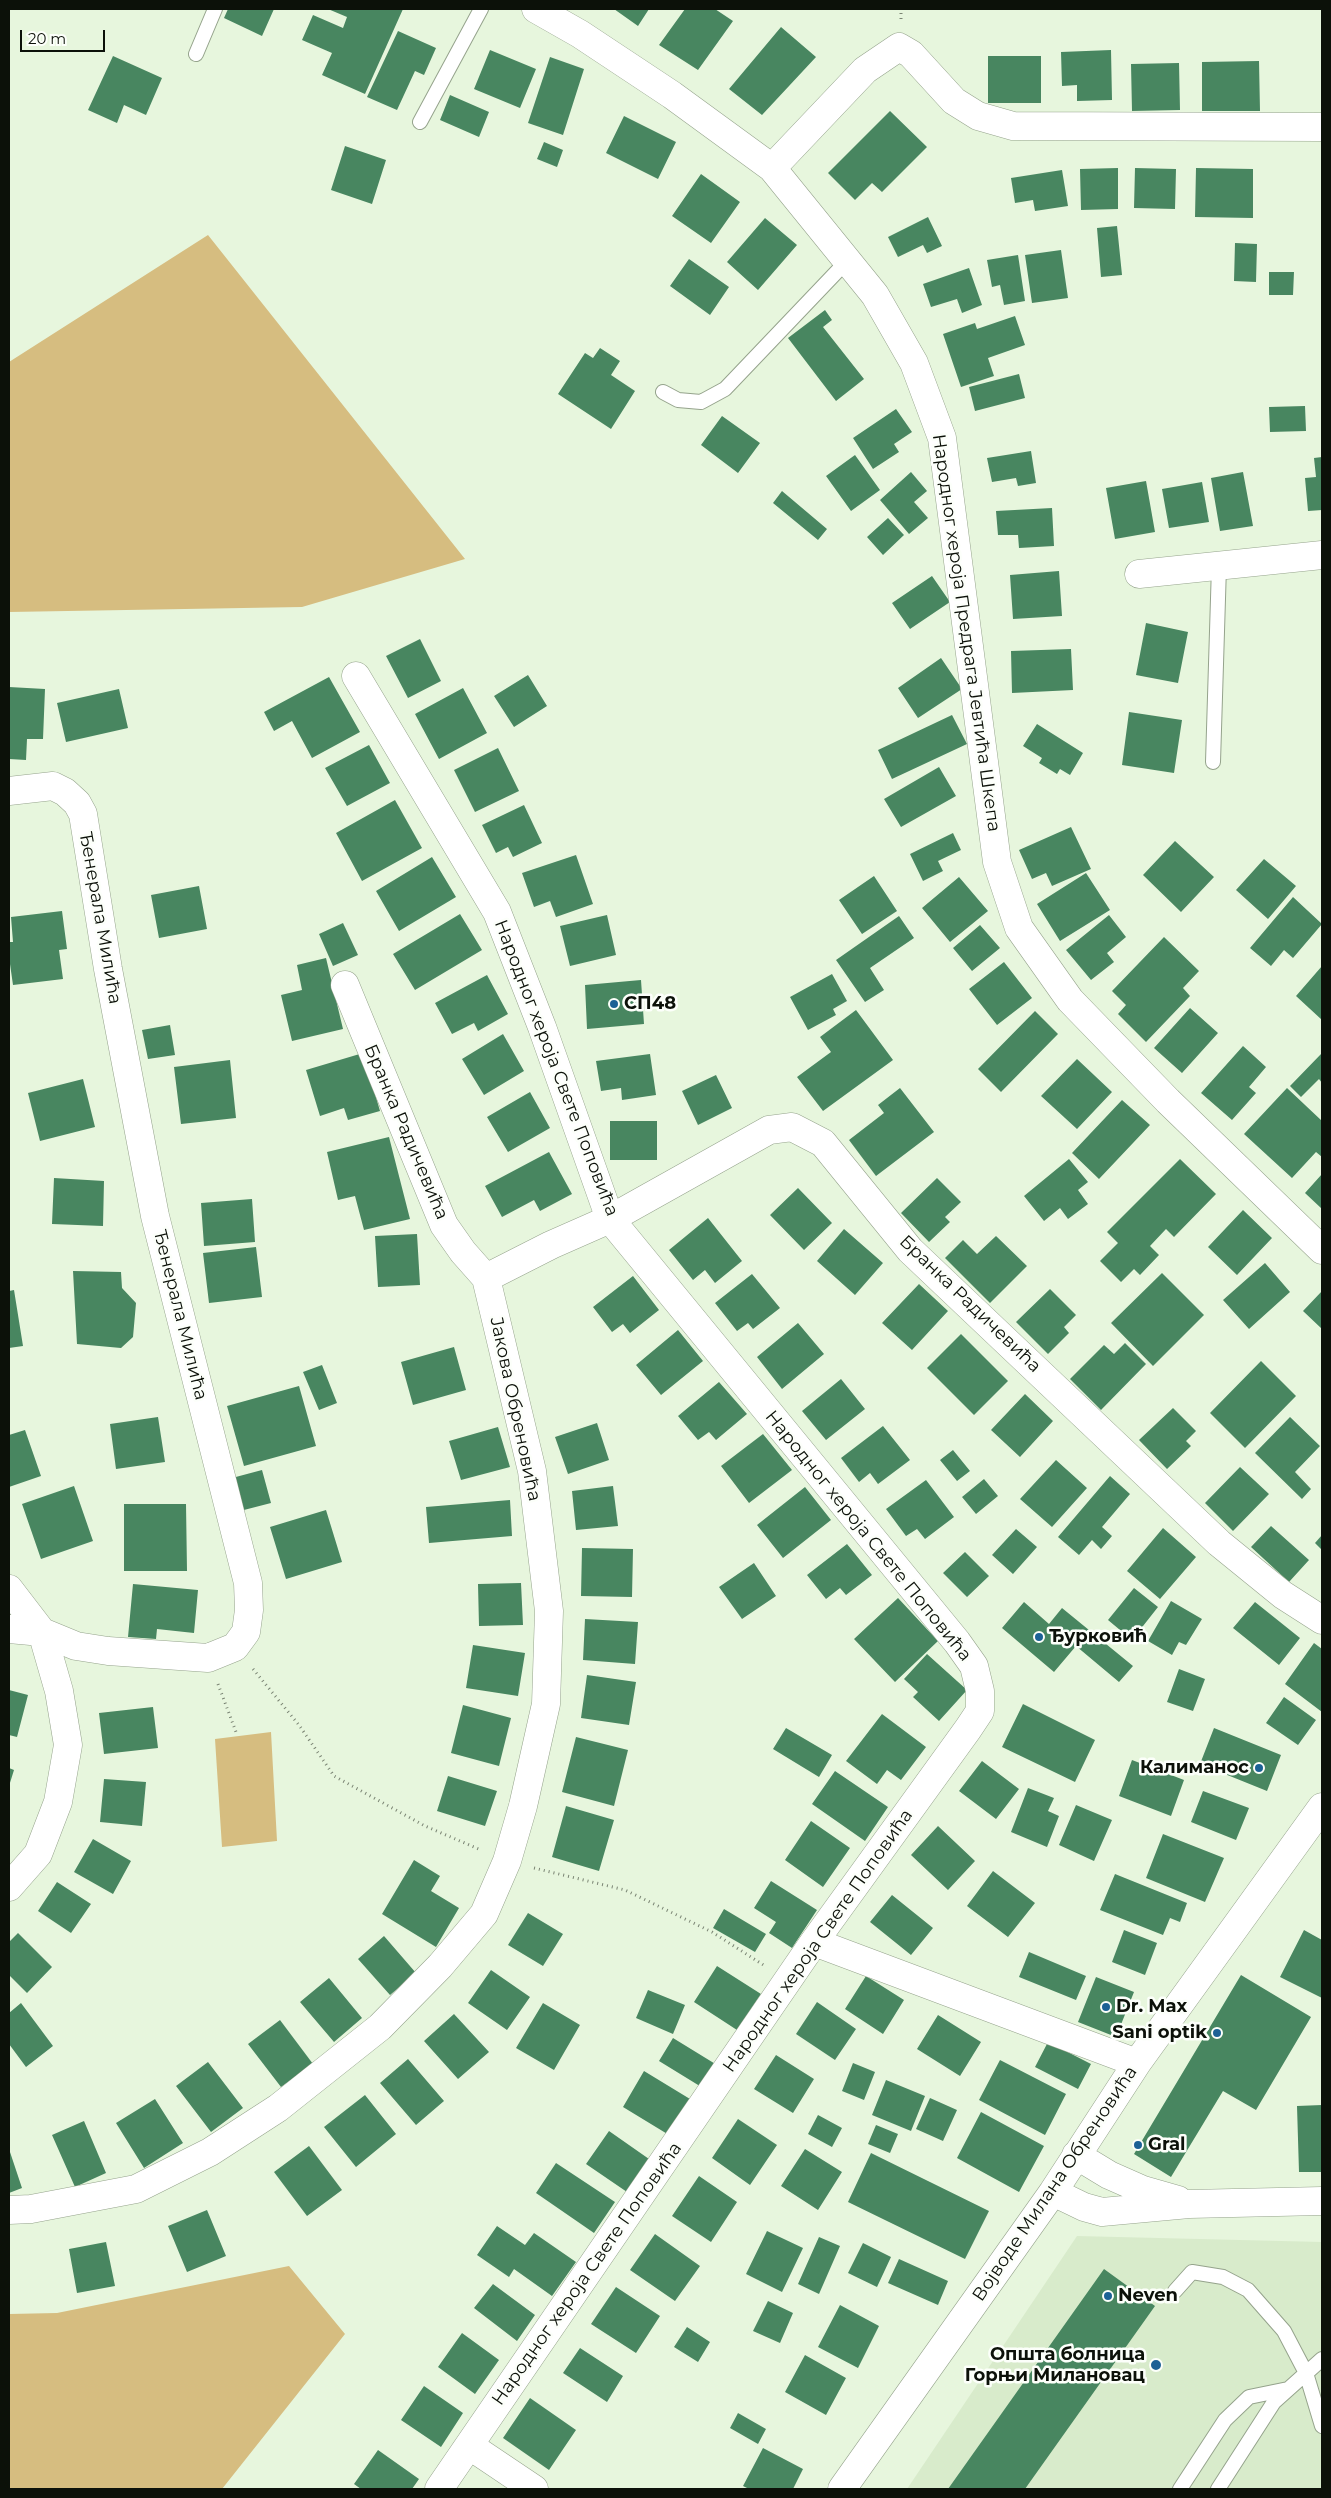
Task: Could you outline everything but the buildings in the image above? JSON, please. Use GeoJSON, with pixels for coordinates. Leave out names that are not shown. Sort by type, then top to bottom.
{"type":"FeatureCollection","features":[{"type":"Feature","properties":{"kind":"street","name":"Народног хероја Предрага Јевтића Шкепа"},"geometry":{"type":"LineString","coordinates":[[536,9],[580,34],[672,96],[772,168],[875,295],[914,363],[942,438],[998,862],[1019,928],[1070,1000],[1168,1101],[1322,1250]]}},
{"type":"Feature","properties":{"kind":"street"},"geometry":{"type":"LineString","coordinates":[[772,168],[865,70],[899,47],[911,54],[954,101],[978,116],[1013,126],[1322,127]]}},
{"type":"Feature","properties":{"kind":"street"},"geometry":{"type":"LineString","coordinates":[[1139,574],[1322,555]]}},
{"type":"Feature","properties":{"kind":"street","name":"Народног хероја Свете Поповића"},"geometry":{"type":"LineString","coordinates":[[356,676],[497,912],[542,1027],[610,1219],[957,1642],[974,1666],[980,1691],[980,1711],[814,1942],[439,2489]]}},
{"type":"Feature","properties":{"kind":"street","name":"Ђенерала Милића"},"geometry":{"type":"LineString","coordinates":[[9,791],[53,786],[65,792],[77,802],[83,814],[108,969],[155,1216],[248,1583],[250,1610],[246,1632],[235,1647],[208,1658],[108,1651],[76,1646],[42,1632]]}},
{"type":"Feature","properties":{"kind":"street","name":"Бранка Радичевића"},"geometry":{"type":"LineString","coordinates":[[345,986],[444,1225],[463,1252],[486,1278],[551,1245],[610,1219],[769,1130],[792,1126],[823,1143],[910,1250],[1219,1543],[1282,1595],[1322,1620]]}},
{"type":"Feature","properties":{"kind":"street","name":"Јакова Обреновића"},"geometry":{"type":"LineString","coordinates":[[9,2210],[31,2209],[136,2189],[210,2152],[278,2108],[380,2027],[440,1966],[484,1914],[507,1861],[546,1704],[549,1611],[532,1471],[486,1278]]}},
{"type":"Feature","properties":{"kind":"street"},"geometry":{"type":"LineString","coordinates":[[9,1589],[42,1632],[58,1691],[68,1745],[58,1802],[38,1854],[9,1887]]}},
{"type":"Feature","properties":{"kind":"street"},"geometry":{"type":"LineString","coordinates":[[9,1629],[42,1632]]}},
{"type":"Feature","properties":{"kind":"street","name":"Војводе Милана Обреновића"},"geometry":{"type":"LineString","coordinates":[[842,2489],[1052,2192],[1137,2064],[1322,1807]]}},
{"type":"Feature","properties":{"kind":"street"},"geometry":{"type":"LineString","coordinates":[[814,1942],[1137,2064]]}},
{"type":"Feature","properties":{"kind":"street"},"geometry":{"type":"LineString","coordinates":[[1076,2155],[1109,2175],[1143,2190],[1189,2204]]}},
{"type":"Feature","properties":{"kind":"street"},"geometry":{"type":"LineString","coordinates":[[1052,2192],[1084,2207],[1102,2212],[1189,2204],[1322,2201]]}},
{"type":"Feature","properties":{"kind":"street"},"geometry":{"type":"LineString","coordinates":[[470,2446],[534,2489]]}},
{"type":"Feature","properties":{"kind":"lane"},"geometry":{"type":"LineString","coordinates":[[196,54],[215,9]]}},
{"type":"Feature","properties":{"kind":"lane"},"geometry":{"type":"LineString","coordinates":[[420,122],[481,9]]}},
{"type":"Feature","properties":{"kind":"lane"},"geometry":{"type":"LineString","coordinates":[[662,392],[678,400],[700,402],[725,389],[848,260]]}},
{"type":"Feature","properties":{"kind":"lane"},"geometry":{"type":"LineString","coordinates":[[1213,762],[1219,566]]}},
{"type":"Feature","properties":{"kind":"lane"},"geometry":{"type":"LineString","coordinates":[[1175,2291],[1192,2272],[1223,2277],[1248,2290],[1284,2331],[1306,2373],[1322,2426]]}},
{"type":"Feature","properties":{"kind":"lane"},"geometry":{"type":"LineString","coordinates":[[1218,2489],[1274,2402],[1322,2359]]}},
{"type":"Feature","properties":{"kind":"lane"},"geometry":{"type":"LineString","coordinates":[[1180,2489],[1225,2420],[1249,2397],[1289,2389]]}},
{"type":"Feature","properties":{"kind":"path"},"geometry":{"type":"LineString","coordinates":[[208,1658],[236,1732]]}},
{"type":"Feature","properties":{"kind":"shaded area"},"geometry":{"type":"Polygon","coordinates":[[[208,235],[465,559],[302,607],[9,612],[9,362],[208,235]]]}},
{"type":"Feature","properties":{"kind":"shaded area"},"geometry":{"type":"Polygon","coordinates":[[[271,1732],[277,1841],[222,1847],[215,1739],[271,1732]]]}},
{"type":"Feature","properties":{"kind":"shaded area","name":"Општа болница Горњи Милановац"},"geometry":{"type":"Polygon","coordinates":[[[1077,2236],[1322,2242],[1322,2489],[907,2489],[1077,2236]]]}},
{"type":"Feature","properties":{"kind":"shaded area"},"geometry":{"type":"Polygon","coordinates":[[[289,2266],[345,2334],[222,2489],[9,2489],[9,2314],[57,2313],[289,2266]]]}},
{"type":"Feature","properties":{"kind":"place","name":"СП48"},"geometry":{"type":"Point","coordinates":[614,1004]}},
{"type":"Feature","properties":{"kind":"place","name":"Ђурковић"},"geometry":{"type":"Point","coordinates":[1039,1637]}},
{"type":"Feature","properties":{"kind":"place","name":"Калиманос"},"geometry":{"type":"Point","coordinates":[1259,1768]}},
{"type":"Feature","properties":{"kind":"place","name":"Dr. Max"},"geometry":{"type":"Point","coordinates":[1106,2007]}},
{"type":"Feature","properties":{"kind":"place","name":"Sani optik"},"geometry":{"type":"Point","coordinates":[1217,2033]}},
{"type":"Feature","properties":{"kind":"place","name":"Gral"},"geometry":{"type":"Point","coordinates":[1138,2145]}},
{"type":"Feature","properties":{"kind":"place","name":"Neven"},"geometry":{"type":"Point","coordinates":[1108,2296]}},
{"type":"Feature","properties":{"kind":"place","name":"Општа болница Горњи Милановац"},"geometry":{"type":"Point","coordinates":[1156,2365]}}]}
